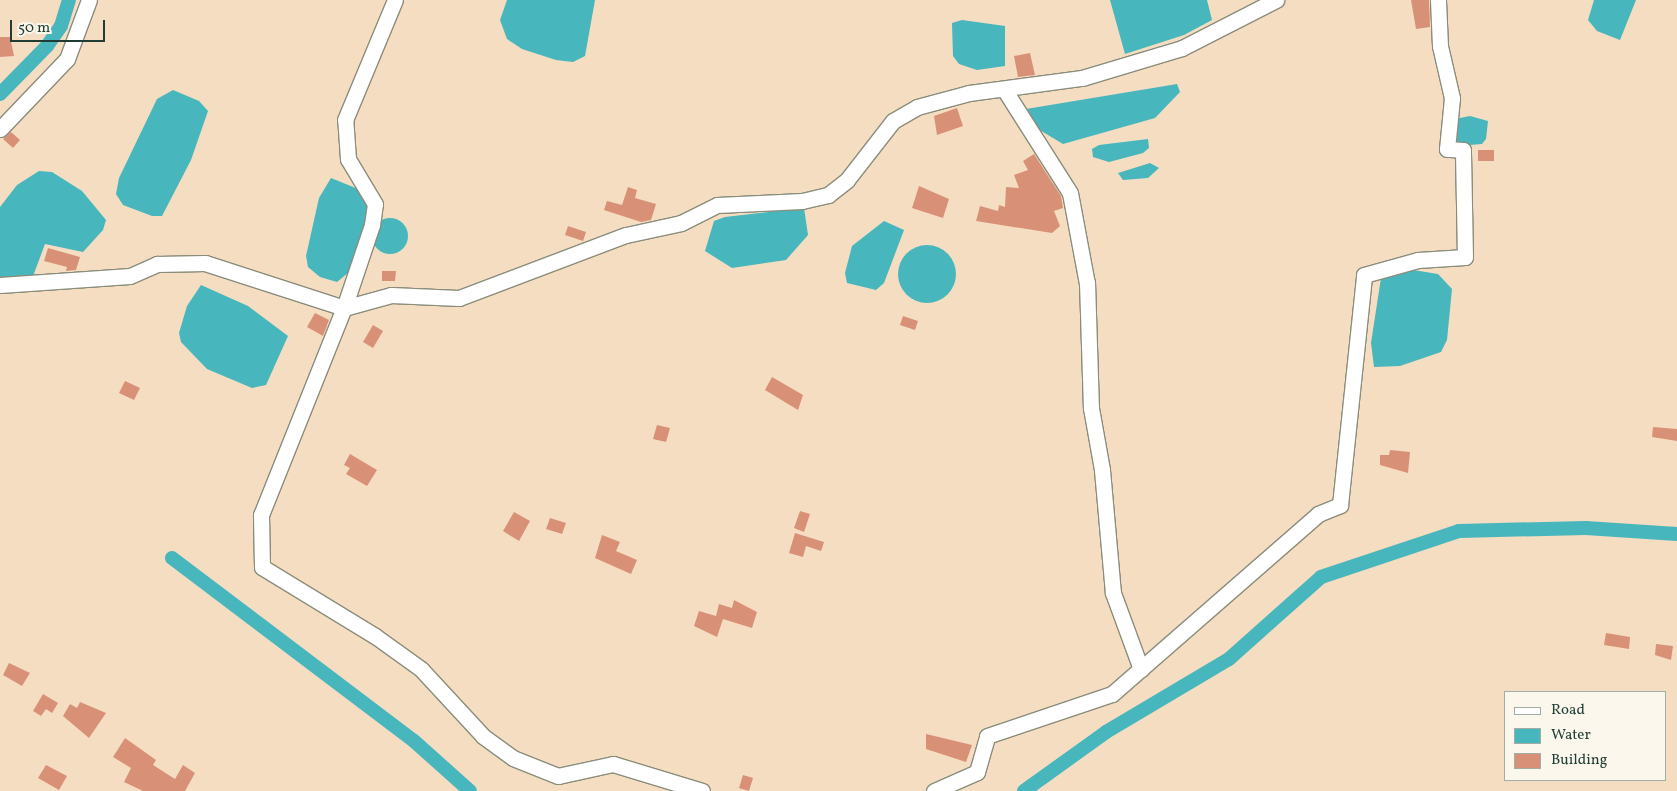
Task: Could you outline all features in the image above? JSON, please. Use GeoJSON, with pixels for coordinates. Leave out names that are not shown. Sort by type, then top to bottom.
{"type":"FeatureCollection","features":[{"type":"Feature","properties":{"kind":"street"},"geometry":{"type":"LineString","coordinates":[[0,129],[68,59],[89,0]]}},
{"type":"Feature","properties":{"kind":"street"},"geometry":{"type":"LineString","coordinates":[[395,0],[345,120],[348,159],[375,204],[372,225],[344,308],[261,515],[262,567],[375,636],[421,670],[483,736],[513,758],[558,776],[613,764],[702,791]]}},
{"type":"Feature","properties":{"kind":"street"},"geometry":{"type":"LineString","coordinates":[[0,285],[130,276],[157,264],[205,263],[344,308],[391,295],[459,298],[626,235],[681,223],[717,205],[802,201],[828,195],[847,180],[893,121],[917,107],[1004,89],[1082,78],[1182,48],[1276,0]]}},
{"type":"Feature","properties":{"kind":"street"},"geometry":{"type":"LineString","coordinates":[[934,791],[978,772],[987,736],[1112,694],[1318,514],[1340,505],[1364,274],[1418,260],[1465,257],[1464,150],[1447,149],[1452,98],[1440,46],[1438,0]]}},
{"type":"Feature","properties":{"kind":"street"},"geometry":{"type":"LineString","coordinates":[[1004,89],[1070,193],[1087,283],[1091,408],[1102,470],[1113,593],[1141,669]]}},
{"type":"Feature","properties":{"kind":"water"},"geometry":{"type":"Polygon","coordinates":[[[507,0],[595,0],[585,56],[573,62],[556,60],[522,49],[507,39],[500,20],[507,0]]]}},
{"type":"Feature","properties":{"kind":"water"},"geometry":{"type":"Polygon","coordinates":[[[1110,0],[1207,0],[1212,20],[1184,35],[1125,54],[1110,0]]]}},
{"type":"Feature","properties":{"kind":"water"},"geometry":{"type":"Polygon","coordinates":[[[1594,0],[1636,0],[1620,40],[1597,31],[1588,20],[1594,0]]]}},
{"type":"Feature","properties":{"kind":"water"},"geometry":{"type":"Polygon","coordinates":[[[962,20],[1005,26],[1005,66],[977,70],[959,64],[953,56],[952,23],[962,20]]]}},
{"type":"Feature","properties":{"kind":"water"},"geometry":{"type":"Polygon","coordinates":[[[1177,84],[1180,92],[1155,118],[1063,144],[1038,129],[1020,110],[1177,84]]]}},
{"type":"Feature","properties":{"kind":"water"},"geometry":{"type":"Polygon","coordinates":[[[173,90],[199,101],[208,111],[191,160],[162,216],[152,216],[123,205],[116,194],[119,178],[157,99],[173,90]]]}},
{"type":"Feature","properties":{"kind":"water"},"geometry":{"type":"Polygon","coordinates":[[[1470,116],[1488,121],[1486,139],[1482,144],[1457,146],[1453,142],[1455,119],[1470,116]]]}},
{"type":"Feature","properties":{"kind":"water"},"geometry":{"type":"Polygon","coordinates":[[[1148,139],[1149,148],[1143,153],[1109,162],[1093,157],[1092,149],[1099,145],[1148,139]]]}},
{"type":"Feature","properties":{"kind":"water"},"geometry":{"type":"Polygon","coordinates":[[[1150,163],[1159,168],[1148,178],[1123,180],[1118,173],[1150,163]]]}},
{"type":"Feature","properties":{"kind":"water"},"geometry":{"type":"Polygon","coordinates":[[[39,171],[52,172],[82,191],[106,220],[103,230],[83,252],[45,244],[32,279],[0,278],[0,207],[17,185],[39,171]]]}},
{"type":"Feature","properties":{"kind":"water"},"geometry":{"type":"Polygon","coordinates":[[[331,178],[358,189],[369,209],[348,273],[337,282],[320,277],[308,267],[306,256],[319,198],[331,178]]]}},
{"type":"Feature","properties":{"kind":"water"},"geometry":{"type":"Polygon","coordinates":[[[804,208],[808,235],[786,260],[732,268],[705,251],[714,221],[725,217],[804,208]]]}},
{"type":"Feature","properties":{"kind":"water"},"geometry":{"type":"Polygon","coordinates":[[[390,218],[402,224],[408,236],[402,248],[390,254],[378,248],[372,236],[378,224],[390,218]]]}},
{"type":"Feature","properties":{"kind":"water"},"geometry":{"type":"Polygon","coordinates":[[[884,221],[904,230],[884,283],[876,290],[847,283],[845,273],[852,246],[884,221]]]}},
{"type":"Feature","properties":{"kind":"water"},"geometry":{"type":"Polygon","coordinates":[[[927,245],[938,247],[951,258],[956,274],[954,285],[943,298],[927,303],[916,301],[903,290],[898,274],[900,263],[911,250],[927,245]]]}},
{"type":"Feature","properties":{"kind":"water"},"geometry":{"type":"Polygon","coordinates":[[[1407,269],[1438,274],[1452,289],[1447,340],[1441,352],[1400,366],[1374,367],[1371,343],[1381,278],[1407,269]]]}},
{"type":"Feature","properties":{"kind":"water"},"geometry":{"type":"Polygon","coordinates":[[[201,285],[248,306],[288,336],[266,385],[252,388],[207,369],[181,342],[179,333],[187,306],[201,285]]]}},
{"type":"Feature","properties":{"kind":"building"},"geometry":{"type":"Polygon","coordinates":[[[1411,0],[1429,0],[1430,27],[1416,29],[1411,0]]]}},
{"type":"Feature","properties":{"kind":"building"},"geometry":{"type":"Polygon","coordinates":[[[0,37],[10,37],[14,56],[0,57],[0,37]]]}},
{"type":"Feature","properties":{"kind":"building"},"geometry":{"type":"Polygon","coordinates":[[[1030,53],[1035,75],[1018,77],[1014,56],[1030,53]]]}},
{"type":"Feature","properties":{"kind":"building"},"geometry":{"type":"Polygon","coordinates":[[[957,108],[963,126],[937,135],[934,116],[957,108]]]}},
{"type":"Feature","properties":{"kind":"building"},"geometry":{"type":"Polygon","coordinates":[[[11,132],[20,140],[13,148],[3,139],[11,132]]]}},
{"type":"Feature","properties":{"kind":"building"},"geometry":{"type":"Polygon","coordinates":[[[1478,150],[1494,150],[1494,161],[1478,161],[1478,150]]]}},
{"type":"Feature","properties":{"kind":"building"},"geometry":{"type":"Polygon","coordinates":[[[1034,154],[1061,196],[1063,208],[1054,211],[1060,226],[1052,233],[976,221],[980,206],[998,211],[999,205],[1005,207],[1006,187],[1019,188],[1014,175],[1028,170],[1023,161],[1034,154]]]}},
{"type":"Feature","properties":{"kind":"building"},"geometry":{"type":"Polygon","coordinates":[[[919,186],[949,199],[943,218],[912,208],[919,186]]]}},
{"type":"Feature","properties":{"kind":"building"},"geometry":{"type":"Polygon","coordinates":[[[628,187],[637,190],[635,198],[656,204],[651,220],[641,222],[604,210],[607,201],[622,205],[628,187]]]}},
{"type":"Feature","properties":{"kind":"building"},"geometry":{"type":"Polygon","coordinates":[[[568,226],[586,232],[583,241],[565,235],[568,226]]]}},
{"type":"Feature","properties":{"kind":"building"},"geometry":{"type":"Polygon","coordinates":[[[48,248],[80,257],[76,270],[66,271],[67,267],[44,261],[48,248]]]}},
{"type":"Feature","properties":{"kind":"building"},"geometry":{"type":"Polygon","coordinates":[[[382,271],[396,271],[395,281],[382,281],[382,271]]]}},
{"type":"Feature","properties":{"kind":"building"},"geometry":{"type":"Polygon","coordinates":[[[315,313],[329,320],[323,336],[307,327],[315,313]]]}},
{"type":"Feature","properties":{"kind":"building"},"geometry":{"type":"Polygon","coordinates":[[[903,316],[918,321],[915,330],[900,325],[903,316]]]}},
{"type":"Feature","properties":{"kind":"building"},"geometry":{"type":"Polygon","coordinates":[[[373,325],[383,331],[373,348],[363,342],[373,325]]]}},
{"type":"Feature","properties":{"kind":"building"},"geometry":{"type":"Polygon","coordinates":[[[772,377],[803,395],[798,410],[765,390],[772,377]]]}},
{"type":"Feature","properties":{"kind":"building"},"geometry":{"type":"Polygon","coordinates":[[[125,381],[140,388],[134,400],[119,393],[125,381]]]}},
{"type":"Feature","properties":{"kind":"building"},"geometry":{"type":"Polygon","coordinates":[[[657,425],[670,428],[666,442],[653,439],[657,425]]]}},
{"type":"Feature","properties":{"kind":"building"},"geometry":{"type":"Polygon","coordinates":[[[1653,427],[1677,429],[1677,441],[1652,437],[1653,427]]]}},
{"type":"Feature","properties":{"kind":"building"},"geometry":{"type":"Polygon","coordinates":[[[1390,450],[1410,452],[1408,473],[1380,465],[1380,455],[1389,455],[1390,450]]]}},
{"type":"Feature","properties":{"kind":"building"},"geometry":{"type":"Polygon","coordinates":[[[350,454],[377,470],[367,486],[346,474],[350,468],[344,465],[350,454]]]}},
{"type":"Feature","properties":{"kind":"building"},"geometry":{"type":"Polygon","coordinates":[[[800,511],[810,514],[804,532],[794,528],[800,511]]]}},
{"type":"Feature","properties":{"kind":"building"},"geometry":{"type":"Polygon","coordinates":[[[514,512],[530,521],[519,541],[503,531],[514,512]]]}},
{"type":"Feature","properties":{"kind":"building"},"geometry":{"type":"Polygon","coordinates":[[[550,518],[566,523],[562,534],[546,529],[550,518]]]}},
{"type":"Feature","properties":{"kind":"building"},"geometry":{"type":"Polygon","coordinates":[[[795,533],[824,542],[821,551],[806,546],[803,557],[789,553],[795,533]]]}},
{"type":"Feature","properties":{"kind":"building"},"geometry":{"type":"Polygon","coordinates":[[[602,535],[620,542],[616,551],[637,560],[631,574],[595,558],[602,535]]]}},
{"type":"Feature","properties":{"kind":"building"},"geometry":{"type":"Polygon","coordinates":[[[734,600],[757,612],[752,628],[723,619],[717,637],[694,626],[699,611],[716,616],[719,604],[732,608],[734,600]]]}},
{"type":"Feature","properties":{"kind":"building"},"geometry":{"type":"Polygon","coordinates":[[[1606,633],[1630,637],[1629,649],[1604,645],[1606,633]]]}},
{"type":"Feature","properties":{"kind":"building"},"geometry":{"type":"Polygon","coordinates":[[[1656,644],[1673,646],[1671,660],[1655,655],[1656,644]]]}},
{"type":"Feature","properties":{"kind":"building"},"geometry":{"type":"Polygon","coordinates":[[[9,663],[30,673],[22,686],[3,675],[9,663]]]}},
{"type":"Feature","properties":{"kind":"building"},"geometry":{"type":"Polygon","coordinates":[[[43,694],[58,703],[52,713],[46,709],[41,716],[33,711],[43,694]]]}},
{"type":"Feature","properties":{"kind":"building"},"geometry":{"type":"Polygon","coordinates":[[[80,702],[106,713],[89,738],[63,716],[70,704],[77,708],[80,702]]]}},
{"type":"Feature","properties":{"kind":"building"},"geometry":{"type":"Polygon","coordinates":[[[926,734],[972,745],[966,762],[926,749],[926,734]]]}},
{"type":"Feature","properties":{"kind":"building"},"geometry":{"type":"Polygon","coordinates":[[[125,738],[156,760],[153,765],[175,779],[183,765],[195,773],[185,791],[143,791],[124,782],[131,768],[113,757],[125,738]]]}},
{"type":"Feature","properties":{"kind":"building"},"geometry":{"type":"Polygon","coordinates":[[[46,765],[67,776],[59,790],[38,778],[46,765]]]}},
{"type":"Feature","properties":{"kind":"building"},"geometry":{"type":"Polygon","coordinates":[[[743,775],[753,778],[749,791],[739,788],[743,775]]]}},
{"type":"Feature","properties":{"kind":"waterway"},"geometry":{"type":"LineString","coordinates":[[0,94],[47,46],[61,26],[69,0]]}},
{"type":"Feature","properties":{"kind":"waterway"},"geometry":{"type":"LineString","coordinates":[[1024,791],[1106,732],[1229,659],[1321,577],[1459,531],[1586,528],[1677,534]]}},
{"type":"Feature","properties":{"kind":"waterway"},"geometry":{"type":"LineString","coordinates":[[172,558],[414,741],[470,791]]}}]}
